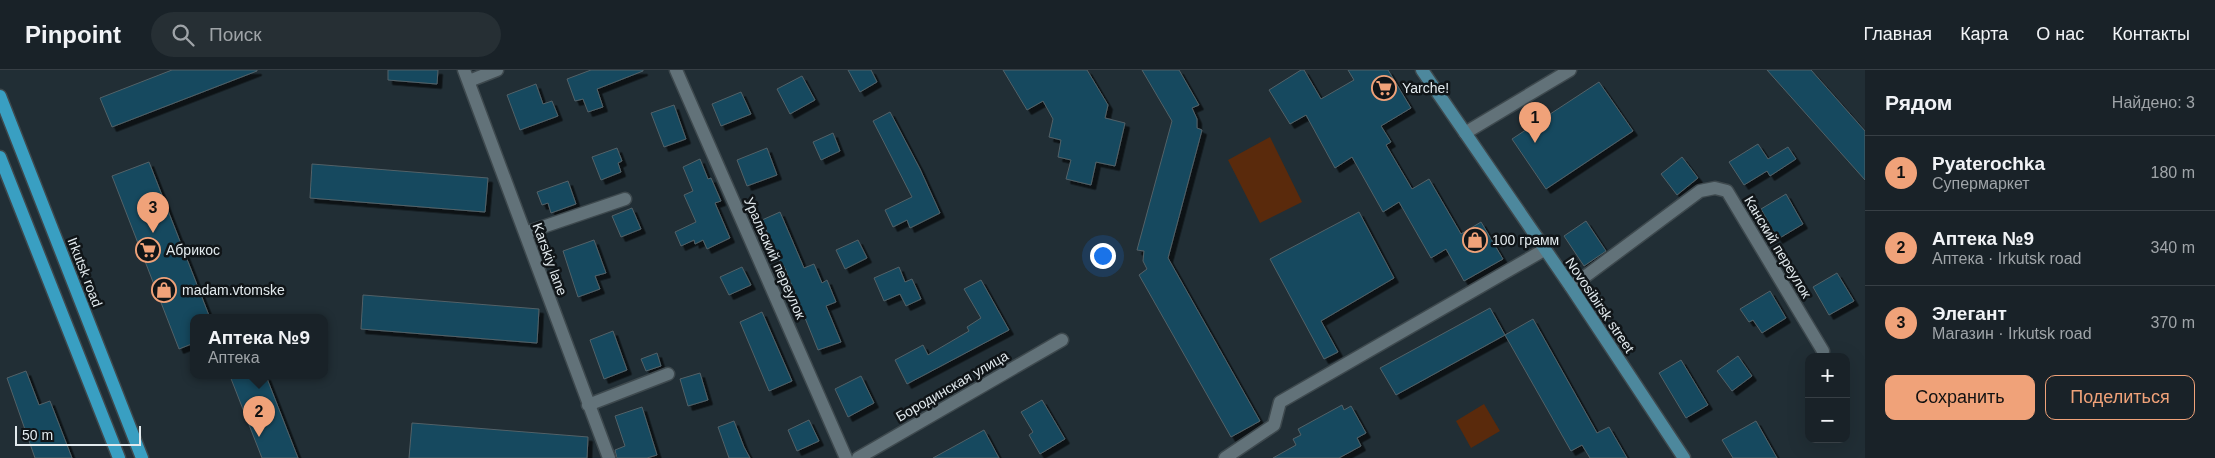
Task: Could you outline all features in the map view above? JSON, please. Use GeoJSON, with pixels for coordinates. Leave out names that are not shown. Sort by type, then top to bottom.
{"type":"FeatureCollection","features":[{"type":"Feature","properties":{"kind":"main road","name":"Irkutsk road"},"geometry":{"type":"LineString","coordinates":[[0,96],[142,458]]}},
{"type":"Feature","properties":{"kind":"main road"},"geometry":{"type":"LineString","coordinates":[[0,157],[119,458]]}},
{"type":"Feature","properties":{"kind":"street"},"geometry":{"type":"LineString","coordinates":[[467,75],[497,70]]}},
{"type":"Feature","properties":{"kind":"street","name":"Уральский переулок"},"geometry":{"type":"LineString","coordinates":[[676,70],[846,458]]}},
{"type":"Feature","properties":{"kind":"street","name":"Novosibirsk street"},"geometry":{"type":"LineString","coordinates":[[1422,70],[1571,287],[1684,458]]}},
{"type":"Feature","properties":{"kind":"street"},"geometry":{"type":"LineString","coordinates":[[1465,133],[1570,70]]}},
{"type":"Feature","properties":{"kind":"street","name":"Karskiy lane"},"geometry":{"type":"LineString","coordinates":[[467,75],[609,458]]}},
{"type":"Feature","properties":{"kind":"street","name":"Канский переулок"},"geometry":{"type":"LineString","coordinates":[[1571,287],[1700,191],[1715,188],[1727,191],[1824,351]]}},
{"type":"Feature","properties":{"kind":"street"},"geometry":{"type":"LineString","coordinates":[[524,233],[626,199]]}},
{"type":"Feature","properties":{"kind":"street"},"geometry":{"type":"LineString","coordinates":[[1225,458],[1274,425],[1280,402],[1544,250]]}},
{"type":"Feature","properties":{"kind":"street","name":"Бородинская улица"},"geometry":{"type":"LineString","coordinates":[[858,458],[1062,340]]}},
{"type":"Feature","properties":{"kind":"street"},"geometry":{"type":"LineString","coordinates":[[588,404],[668,374]]}},
{"type":"Feature","properties":{"kind":"shaded area"},"geometry":{"type":"Polygon","coordinates":[[[1270,137],[1302,202],[1260,223],[1228,160],[1270,137]]]}},
{"type":"Feature","properties":{"kind":"shaded area"},"geometry":{"type":"Polygon","coordinates":[[[1484,404],[1500,431],[1471,448],[1456,421],[1484,404]]]}},
{"type":"Feature","properties":{"kind":"building"},"geometry":{"type":"Polygon","coordinates":[[[172,70],[257,71],[112,127],[100,98],[172,70]]]}},
{"type":"Feature","properties":{"kind":"building"},"geometry":{"type":"Polygon","coordinates":[[[388,70],[438,70],[437,84],[388,80],[388,70]]]}},
{"type":"Feature","properties":{"kind":"building"},"geometry":{"type":"Polygon","coordinates":[[[591,70],[643,71],[597,89],[603,107],[588,112],[583,99],[575,101],[567,79],[591,70]]]}},
{"type":"Feature","properties":{"kind":"building"},"geometry":{"type":"Polygon","coordinates":[[[848,70],[871,70],[877,82],[860,92],[848,70]]]}},
{"type":"Feature","properties":{"kind":"building"},"geometry":{"type":"Polygon","coordinates":[[[1003,70],[1087,70],[1108,105],[1105,118],[1125,123],[1115,166],[1096,162],[1091,185],[1066,179],[1071,160],[1058,157],[1061,140],[1049,137],[1053,119],[1043,101],[1027,110],[1003,70]]]}},
{"type":"Feature","properties":{"kind":"building"},"geometry":{"type":"Polygon","coordinates":[[[1142,70],[1179,70],[1199,105],[1192,108],[1197,119],[1197,128],[1202,130],[1168,258],[1260,421],[1231,437],[1139,275],[1147,269],[1143,261],[1144,251],[1137,250],[1172,121],[1142,70]]]}},
{"type":"Feature","properties":{"kind":"building"},"geometry":{"type":"Polygon","coordinates":[[[1304,70],[1321,99],[1354,80],[1348,70],[1388,70],[1411,108],[1381,126],[1391,142],[1386,145],[1412,189],[1429,179],[1461,234],[1481,222],[1503,259],[1464,281],[1446,249],[1431,258],[1399,202],[1383,212],[1352,157],[1335,168],[1306,115],[1290,124],[1269,90],[1304,70]]]}},
{"type":"Feature","properties":{"kind":"building"},"geometry":{"type":"Polygon","coordinates":[[[1767,70],[1811,70],[1865,131],[1865,180],[1767,70]]]}},
{"type":"Feature","properties":{"kind":"building"},"geometry":{"type":"Polygon","coordinates":[[[802,76],[815,100],[790,114],[777,89],[802,76]]]}},
{"type":"Feature","properties":{"kind":"building"},"geometry":{"type":"Polygon","coordinates":[[[1599,82],[1633,131],[1546,189],[1512,139],[1599,82]]]}},
{"type":"Feature","properties":{"kind":"building"},"geometry":{"type":"Polygon","coordinates":[[[536,84],[543,104],[552,101],[558,116],[520,130],[507,95],[536,84]]]}},
{"type":"Feature","properties":{"kind":"building"},"geometry":{"type":"Polygon","coordinates":[[[741,92],[751,114],[721,126],[712,104],[741,92]]]}},
{"type":"Feature","properties":{"kind":"building"},"geometry":{"type":"Polygon","coordinates":[[[674,105],[686,139],[664,147],[651,113],[674,105]]]}},
{"type":"Feature","properties":{"kind":"building"},"geometry":{"type":"Polygon","coordinates":[[[890,112],[920,169],[940,213],[910,228],[907,220],[893,227],[885,210],[912,197],[873,121],[890,112]]]}},
{"type":"Feature","properties":{"kind":"building"},"geometry":{"type":"Polygon","coordinates":[[[833,133],[840,151],[821,160],[813,142],[833,133]]]}},
{"type":"Feature","properties":{"kind":"building"},"geometry":{"type":"Polygon","coordinates":[[[1758,144],[1768,159],[1788,147],[1796,159],[1770,176],[1767,171],[1744,185],[1729,162],[1758,144]]]}},
{"type":"Feature","properties":{"kind":"building"},"geometry":{"type":"Polygon","coordinates":[[[617,148],[622,161],[618,163],[621,172],[601,180],[592,157],[617,148]]]}},
{"type":"Feature","properties":{"kind":"building"},"geometry":{"type":"Polygon","coordinates":[[[767,148],[777,175],[747,186],[737,160],[767,148]]]}},
{"type":"Feature","properties":{"kind":"building"},"geometry":{"type":"Polygon","coordinates":[[[1682,157],[1698,178],[1677,195],[1661,174],[1682,157]]]}},
{"type":"Feature","properties":{"kind":"building"},"geometry":{"type":"Polygon","coordinates":[[[700,159],[708,179],[711,178],[721,201],[715,203],[730,238],[707,249],[703,240],[695,244],[694,240],[681,246],[675,232],[696,222],[684,195],[693,191],[683,167],[700,159]]]}},
{"type":"Feature","properties":{"kind":"building"},"geometry":{"type":"Polygon","coordinates":[[[149,162],[208,314],[190,314],[190,345],[179,349],[112,176],[149,162]]]}},
{"type":"Feature","properties":{"kind":"building"},"geometry":{"type":"Polygon","coordinates":[[[312,164],[488,178],[485,212],[310,198],[312,164]]]}},
{"type":"Feature","properties":{"kind":"building"},"geometry":{"type":"Polygon","coordinates":[[[568,181],[576,204],[551,213],[548,203],[542,205],[537,192],[568,181]]]}},
{"type":"Feature","properties":{"kind":"building"},"geometry":{"type":"Polygon","coordinates":[[[1786,194],[1803,224],[1778,239],[1761,209],[1786,194]]]}},
{"type":"Feature","properties":{"kind":"building"},"geometry":{"type":"Polygon","coordinates":[[[632,208],[641,229],[621,237],[612,216],[632,208]]]}},
{"type":"Feature","properties":{"kind":"building"},"geometry":{"type":"Polygon","coordinates":[[[780,212],[804,268],[814,264],[822,283],[827,280],[836,302],[826,306],[841,342],[818,350],[784,266],[782,267],[762,220],[780,212]]]}},
{"type":"Feature","properties":{"kind":"building"},"geometry":{"type":"Polygon","coordinates":[[[1359,212],[1394,278],[1321,321],[1338,352],[1324,359],[1270,259],[1359,212]]]}},
{"type":"Feature","properties":{"kind":"building"},"geometry":{"type":"Polygon","coordinates":[[[1586,221],[1606,251],[1584,266],[1564,236],[1586,221]]]}},
{"type":"Feature","properties":{"kind":"building"},"geometry":{"type":"Polygon","coordinates":[[[594,240],[606,273],[595,276],[600,289],[578,297],[563,251],[594,240]]]}},
{"type":"Feature","properties":{"kind":"building"},"geometry":{"type":"Polygon","coordinates":[[[858,240],[867,258],[845,269],[836,250],[858,240]]]}},
{"type":"Feature","properties":{"kind":"building"},"geometry":{"type":"Polygon","coordinates":[[[742,267],[751,285],[729,295],[720,277],[742,267]]]}},
{"type":"Feature","properties":{"kind":"building"},"geometry":{"type":"Polygon","coordinates":[[[899,267],[905,282],[912,279],[921,299],[906,306],[900,294],[884,301],[874,278],[899,267]]]}},
{"type":"Feature","properties":{"kind":"building"},"geometry":{"type":"Polygon","coordinates":[[[1837,273],[1854,301],[1829,315],[1813,287],[1837,273]]]}},
{"type":"Feature","properties":{"kind":"building"},"geometry":{"type":"Polygon","coordinates":[[[981,280],[1009,330],[907,384],[895,360],[923,345],[928,355],[969,331],[967,327],[981,318],[964,289],[981,280]]]}},
{"type":"Feature","properties":{"kind":"building"},"geometry":{"type":"Polygon","coordinates":[[[1770,291],[1786,318],[1762,333],[1753,320],[1749,322],[1740,309],[1770,291]]]}},
{"type":"Feature","properties":{"kind":"building"},"geometry":{"type":"Polygon","coordinates":[[[363,295],[539,309],[537,343],[361,329],[363,295]]]}},
{"type":"Feature","properties":{"kind":"building"},"geometry":{"type":"Polygon","coordinates":[[[1490,308],[1505,335],[1396,395],[1380,368],[1490,308]]]}},
{"type":"Feature","properties":{"kind":"building"},"geometry":{"type":"Polygon","coordinates":[[[762,312],[792,381],[769,391],[740,322],[762,312]]]}},
{"type":"Feature","properties":{"kind":"building"},"geometry":{"type":"Polygon","coordinates":[[[1533,319],[1597,433],[1609,427],[1627,458],[1590,458],[1582,445],[1571,451],[1505,335],[1533,319]]]}},
{"type":"Feature","properties":{"kind":"building"},"geometry":{"type":"Polygon","coordinates":[[[613,331],[627,370],[604,379],[590,340],[613,331]]]}},
{"type":"Feature","properties":{"kind":"building"},"geometry":{"type":"Polygon","coordinates":[[[657,353],[661,366],[646,371],[641,359],[657,353]]]}},
{"type":"Feature","properties":{"kind":"building"},"geometry":{"type":"Polygon","coordinates":[[[1738,356],[1752,376],[1732,391],[1717,371],[1738,356]]]}},
{"type":"Feature","properties":{"kind":"building"},"geometry":{"type":"Polygon","coordinates":[[[1681,360],[1708,405],[1686,418],[1659,373],[1681,360]]]}},
{"type":"Feature","properties":{"kind":"building"},"geometry":{"type":"Polygon","coordinates":[[[26,371],[39,405],[50,401],[72,458],[35,458],[7,378],[26,371]]]}},
{"type":"Feature","properties":{"kind":"building"},"geometry":{"type":"Polygon","coordinates":[[[700,373],[708,400],[688,406],[680,379],[700,373]]]}},
{"type":"Feature","properties":{"kind":"building"},"geometry":{"type":"Polygon","coordinates":[[[861,376],[874,403],[848,417],[835,389],[861,376]]]}},
{"type":"Feature","properties":{"kind":"building"},"geometry":{"type":"Polygon","coordinates":[[[231,379],[267,379],[298,458],[262,458],[231,379]]]}},
{"type":"Feature","properties":{"kind":"building"},"geometry":{"type":"Polygon","coordinates":[[[1042,400],[1065,439],[1040,454],[1029,435],[1033,432],[1021,412],[1042,400]]]}},
{"type":"Feature","properties":{"kind":"building"},"geometry":{"type":"Polygon","coordinates":[[[1342,405],[1344,410],[1351,406],[1366,433],[1357,438],[1361,446],[1339,458],[1273,458],[1296,445],[1293,439],[1301,435],[1298,429],[1342,405]]]}},
{"type":"Feature","properties":{"kind":"building"},"geometry":{"type":"Polygon","coordinates":[[[642,407],[657,455],[647,458],[617,458],[615,450],[625,446],[615,416],[642,407]]]}},
{"type":"Feature","properties":{"kind":"building"},"geometry":{"type":"Polygon","coordinates":[[[809,420],[819,441],[797,451],[788,430],[809,420]]]}},
{"type":"Feature","properties":{"kind":"building"},"geometry":{"type":"Polygon","coordinates":[[[734,421],[750,458],[729,458],[718,427],[734,421]]]}},
{"type":"Feature","properties":{"kind":"building"},"geometry":{"type":"Polygon","coordinates":[[[1756,421],[1777,458],[1733,458],[1722,440],[1756,421]]]}},
{"type":"Feature","properties":{"kind":"building"},"geometry":{"type":"Polygon","coordinates":[[[412,423],[588,437],[587,458],[409,458],[412,423]]]}},
{"type":"Feature","properties":{"kind":"building"},"geometry":{"type":"Polygon","coordinates":[[[984,430],[999,458],[933,458],[984,430]]]}},
{"type":"Feature","properties":{"kind":"place","name":"Yarche!"},"geometry":{"type":"Point","coordinates":[1384,88]}},
{"type":"Feature","properties":{"kind":"place","name":"Pyaterochka"},"geometry":{"type":"Point","coordinates":[1535,143]}},
{"type":"Feature","properties":{"kind":"place","name":"Элегант"},"geometry":{"type":"Point","coordinates":[153,233]}},
{"type":"Feature","properties":{"kind":"place","name":"100 грамм"},"geometry":{"type":"Point","coordinates":[1475,240]}},
{"type":"Feature","properties":{"kind":"place","name":"Абрикос"},"geometry":{"type":"Point","coordinates":[148,250]}},
{"type":"Feature","properties":{"kind":"place","name":"madam.vtomske"},"geometry":{"type":"Point","coordinates":[164,290]}},
{"type":"Feature","properties":{"kind":"place","name":"Аптека №9"},"geometry":{"type":"Point","coordinates":[259,437]}}]}
